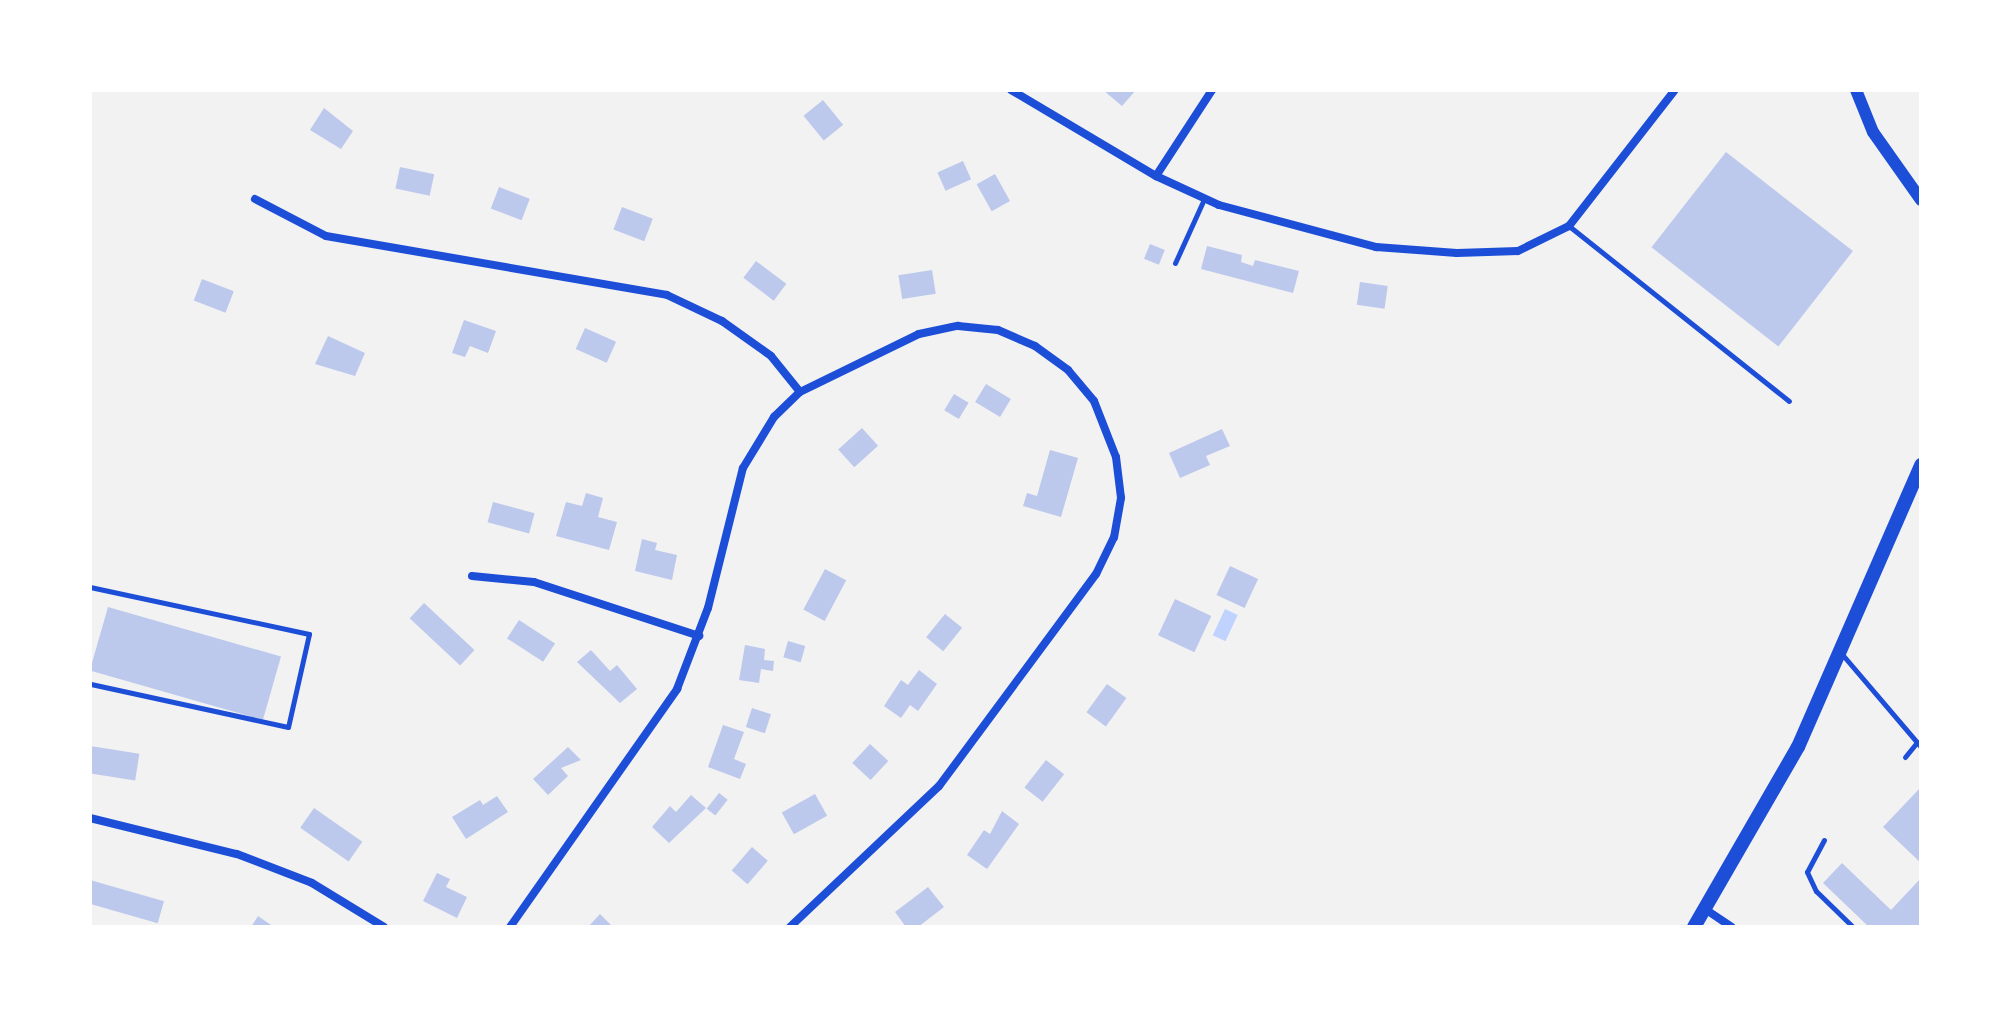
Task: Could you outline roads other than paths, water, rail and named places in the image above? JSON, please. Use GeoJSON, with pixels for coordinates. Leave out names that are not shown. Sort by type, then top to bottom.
{"type":"FeatureCollection","features":[{"type":"Feature","properties":{"kind":"main road"},"geometry":{"type":"LineString","coordinates":[[1856,90],[1873,132],[1921,200]]}},
{"type":"Feature","properties":{"kind":"main road"},"geometry":{"type":"LineString","coordinates":[[1694,927],[1798,747],[1921,465]]}},
{"type":"Feature","properties":{"kind":"street"},"geometry":{"type":"LineString","coordinates":[[1011,90],[1156,176],[1205,198],[1296,229],[1416,252],[1518,251],[1569,226],[1675,90]]}},
{"type":"Feature","properties":{"kind":"street"},"geometry":{"type":"LineString","coordinates":[[1156,176],[1212,90]]}},
{"type":"Feature","properties":{"kind":"street"},"geometry":{"type":"LineString","coordinates":[[255,199],[326,236],[667,295],[722,321],[758,347],[786,370],[800,392]]}},
{"type":"Feature","properties":{"kind":"street"},"geometry":{"type":"LineString","coordinates":[[510,927],[657,724],[699,636],[743,468],[762,433],[800,392],[919,334],[958,326],[998,330],[1035,346],[1068,370],[1094,401],[1116,457],[1121,498],[1114,537],[1096,574],[939,786],[790,927]]}},
{"type":"Feature","properties":{"kind":"street"},"geometry":{"type":"LineString","coordinates":[[472,576],[534,582],[699,636]]}},
{"type":"Feature","properties":{"kind":"street"},"geometry":{"type":"LineString","coordinates":[[90,818],[237,854],[312,883],[384,927]]}},
{"type":"Feature","properties":{"kind":"street"},"geometry":{"type":"LineString","coordinates":[[1705,909],[1732,927]]}},
{"type":"Feature","properties":{"kind":"lane"},"geometry":{"type":"LineString","coordinates":[[1175,263],[1205,198]]}},
{"type":"Feature","properties":{"kind":"lane"},"geometry":{"type":"LineString","coordinates":[[1569,226],[1789,401]]}},
{"type":"Feature","properties":{"kind":"lane"},"geometry":{"type":"LineString","coordinates":[[90,587],[309,634],[288,727],[90,684]]}},
{"type":"Feature","properties":{"kind":"lane"},"geometry":{"type":"LineString","coordinates":[[1840,652],[1919,744],[1905,757]]}},
{"type":"Feature","properties":{"kind":"lane"},"geometry":{"type":"LineString","coordinates":[[1824,840],[1807,872],[1816,891],[1853,927]]}},
{"type":"Feature","properties":{"kind":"water"},"geometry":{"type":"Polygon","coordinates":[[[1225,609],[1238,615],[1225,641],[1213,635],[1225,609]]]}}]}
